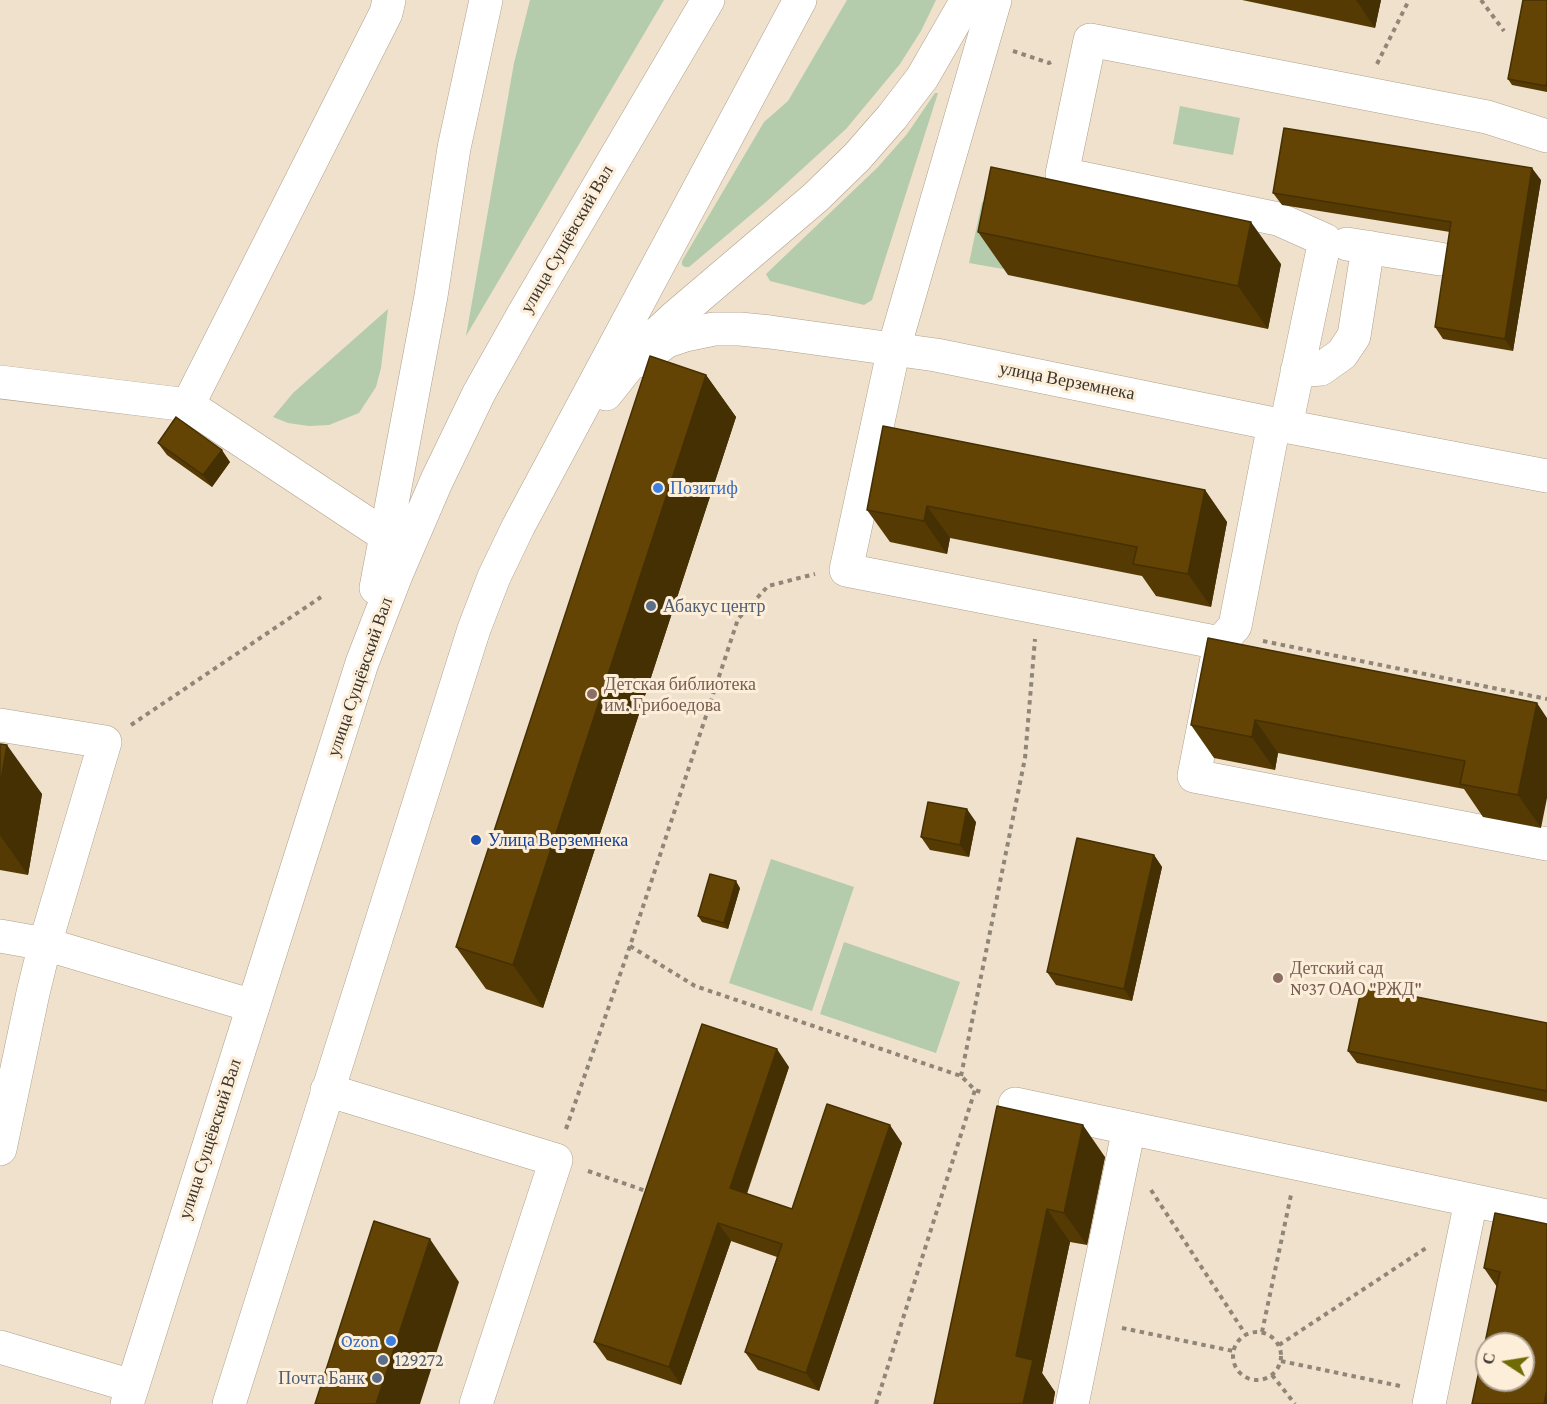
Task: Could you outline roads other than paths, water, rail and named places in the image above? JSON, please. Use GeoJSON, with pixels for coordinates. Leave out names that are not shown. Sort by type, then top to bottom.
{"type":"FeatureCollection","features":[{"type":"Feature","properties":{"kind":"main road"},"geometry":{"type":"LineString","coordinates":[[188,405],[386,14],[388,0]]}},
{"type":"Feature","properties":{"kind":"main road"},"geometry":{"type":"LineString","coordinates":[[362,663],[431,296],[453,148],[486,0]]}},
{"type":"Feature","properties":{"kind":"main road","name":"улица Сущёвский Вал"},"geometry":{"type":"LineString","coordinates":[[130,1395],[362,663],[396,575],[432,490],[479,393],[708,0]]}},
{"type":"Feature","properties":{"kind":"main road"},"geometry":{"type":"LineString","coordinates":[[947,0],[948,36]]}},
{"type":"Feature","properties":{"kind":"main road"},"geometry":{"type":"LineString","coordinates":[[518,527],[604,395],[645,345],[816,196],[857,157],[922,78],[967,0]]}},
{"type":"Feature","properties":{"kind":"main road"},"geometry":{"type":"LineString","coordinates":[[995,0],[894,348],[846,570],[1038,607],[1224,639]]}},
{"type":"Feature","properties":{"kind":"main road"},"geometry":{"type":"LineString","coordinates":[[229,1404],[474,629],[494,577],[518,527],[795,7]]}},
{"type":"Feature","properties":{"kind":"main road"},"geometry":{"type":"LineString","coordinates":[[1440,259],[1325,240],[1278,219],[1062,174],[1090,40],[1487,117],[1547,136]]}},
{"type":"Feature","properties":{"kind":"main road"},"geometry":{"type":"LineString","coordinates":[[1325,240],[1297,371],[1280,425],[1235,626],[1224,639],[1194,776],[1547,844]]}},
{"type":"Feature","properties":{"kind":"main road"},"geometry":{"type":"LineString","coordinates":[[1297,371],[1321,369],[1342,354],[1354,336],[1368,247]]}},
{"type":"Feature","properties":{"kind":"main road","name":"улица Верземнека"},"geometry":{"type":"LineString","coordinates":[[604,395],[651,352],[667,341],[714,329],[750,330],[948,357],[1280,425],[1547,476]]}},
{"type":"Feature","properties":{"kind":"main road"},"geometry":{"type":"LineString","coordinates":[[0,382],[188,405],[386,536]]}},
{"type":"Feature","properties":{"kind":"main road"},"geometry":{"type":"LineString","coordinates":[[0,725],[105,742],[45,944],[0,1149]]}},
{"type":"Feature","properties":{"kind":"main road"},"geometry":{"type":"LineString","coordinates":[[0,936],[45,944],[253,1006]]}},
{"type":"Feature","properties":{"kind":"main road"},"geometry":{"type":"LineString","coordinates":[[327,1090],[555,1160],[476,1404]]}},
{"type":"Feature","properties":{"kind":"main road"},"geometry":{"type":"LineString","coordinates":[[1015,1104],[1126,1139],[1297,1164],[1469,1211],[1547,1216]]}},
{"type":"Feature","properties":{"kind":"main road"},"geometry":{"type":"LineString","coordinates":[[1072,1404],[1126,1139]]}},
{"type":"Feature","properties":{"kind":"main road"},"geometry":{"type":"LineString","coordinates":[[1430,1398],[1469,1211]]}},
{"type":"Feature","properties":{"kind":"main road"},"geometry":{"type":"LineString","coordinates":[[0,1347],[130,1395]]}},
{"type":"Feature","properties":{"kind":"place","name":"Позитиф"},"geometry":{"type":"Point","coordinates":[658,488]}},
{"type":"Feature","properties":{"kind":"place","name":"Абакус центр"},"geometry":{"type":"Point","coordinates":[651,606]}},
{"type":"Feature","properties":{"kind":"place","name":"Детская библиотека им. Грибоедова"},"geometry":{"type":"Point","coordinates":[592,694]}},
{"type":"Feature","properties":{"kind":"place","name":"Улица Верземнека"},"geometry":{"type":"Point","coordinates":[476,840]}},
{"type":"Feature","properties":{"kind":"place","name":"Детский сад №37 ОАО \"РЖД\""},"geometry":{"type":"Point","coordinates":[1278,978]}},
{"type":"Feature","properties":{"kind":"place","name":"Ozon"},"geometry":{"type":"Point","coordinates":[391,1341]}},
{"type":"Feature","properties":{"kind":"place","name":"129272"},"geometry":{"type":"Point","coordinates":[383,1360]}},
{"type":"Feature","properties":{"kind":"place","name":"Почта Банк"},"geometry":{"type":"Point","coordinates":[377,1378]}}]}
